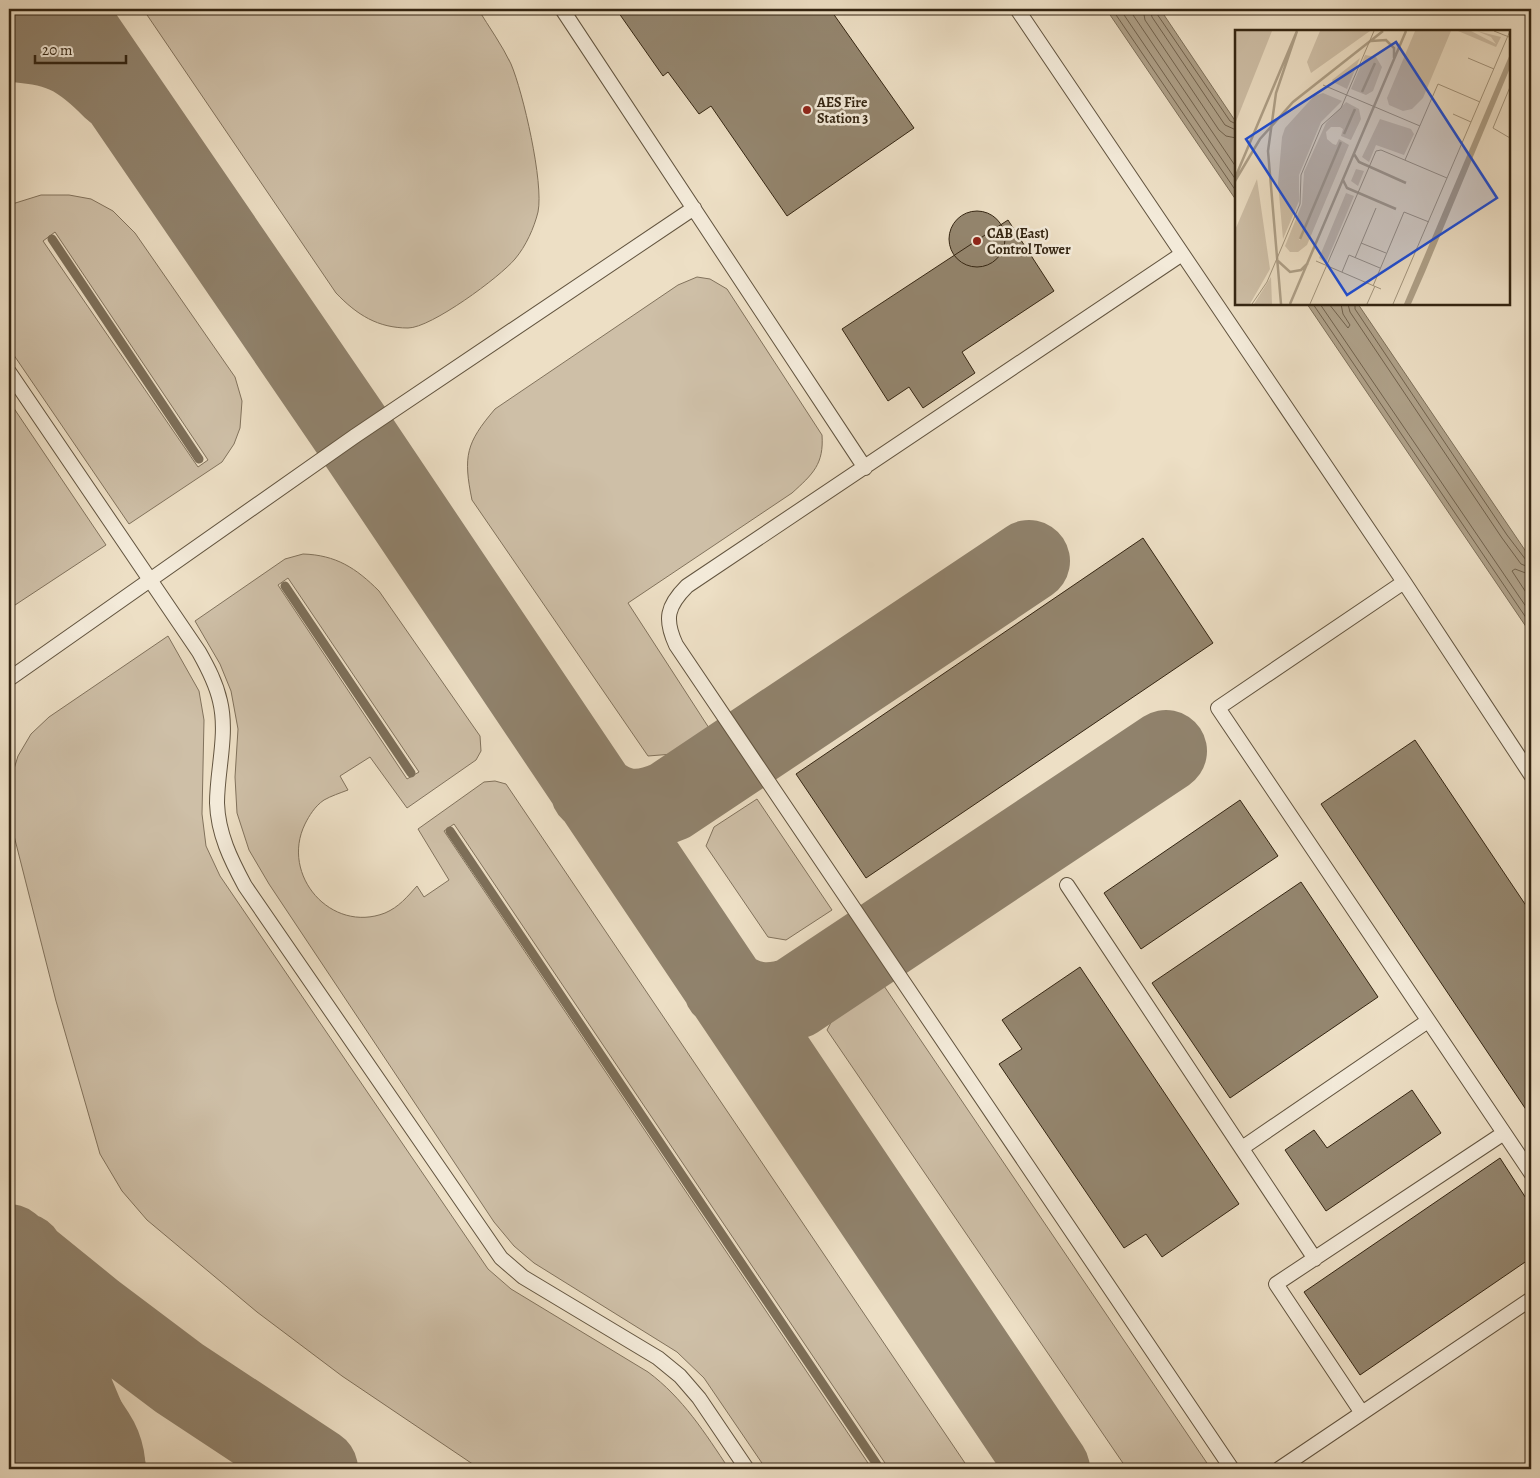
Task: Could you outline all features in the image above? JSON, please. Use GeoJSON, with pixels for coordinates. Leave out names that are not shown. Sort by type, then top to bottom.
{"type":"FeatureCollection","features":[{"type":"Feature","properties":{"kind":"lane"},"geometry":{"type":"LineString","coordinates":[[562,9],[865,468]]}},
{"type":"Feature","properties":{"kind":"lane"},"geometry":{"type":"LineString","coordinates":[[1016,9],[1404,582],[1531,775]]}},
{"type":"Feature","properties":{"kind":"lane"},"geometry":{"type":"LineString","coordinates":[[9,679],[355,436],[694,208]]}},
{"type":"Feature","properties":{"kind":"lane"},"geometry":{"type":"LineString","coordinates":[[1182,254],[687,586],[674,598],[669,613],[669,630],[676,645],[1232,1469]]}},
{"type":"Feature","properties":{"kind":"lane"},"geometry":{"type":"LineString","coordinates":[[9,372],[199,652],[212,676],[220,702],[222,728],[217,804],[221,832],[229,857],[244,886],[501,1258],[523,1277],[658,1358],[680,1376],[699,1398],[747,1469]]}},
{"type":"Feature","properties":{"kind":"lane"},"geometry":{"type":"LineString","coordinates":[[1404,582],[1218,708],[1531,1173]]}},
{"type":"Feature","properties":{"kind":"lane"},"geometry":{"type":"LineString","coordinates":[[1067,885],[1315,1259]]}},
{"type":"Feature","properties":{"kind":"lane"},"geometry":{"type":"LineString","coordinates":[[1242,1148],[1428,1021]]}},
{"type":"Feature","properties":{"kind":"lane"},"geometry":{"type":"LineString","coordinates":[[1360,1410],[1276,1284],[1504,1133]]}},
{"type":"Feature","properties":{"kind":"lane"},"geometry":{"type":"LineString","coordinates":[[1279,1469],[1531,1299]]}},
{"type":"Feature","properties":{"kind":"shaded area"},"geometry":{"type":"Polygon","coordinates":[[[143,9],[478,9],[511,64],[521,95],[531,138],[538,181],[538,212],[523,248],[507,267],[481,289],[448,311],[419,326],[408,328],[387,326],[360,314],[336,293],[143,9]]]}},
{"type":"Feature","properties":{"kind":"shaded area"},"geometry":{"type":"Polygon","coordinates":[[[41,195],[69,195],[91,199],[113,211],[135,233],[235,377],[242,401],[240,428],[234,444],[222,462],[129,524],[9,348],[9,205],[41,195]],[[55,232],[43,241],[198,467],[208,460],[55,232]]]}},
{"type":"Feature","properties":{"kind":"shaded area"},"geometry":{"type":"Polygon","coordinates":[[[697,277],[710,279],[727,289],[822,435],[822,445],[816,468],[792,493],[628,603],[709,728],[673,754],[648,756],[472,500],[468,472],[469,451],[478,431],[495,409],[678,285],[697,277]]]}},
{"type":"Feature","properties":{"kind":"shaded area"},"geometry":{"type":"Polygon","coordinates":[[[9,401],[106,545],[9,609],[9,401]]]}},
{"type":"Feature","properties":{"kind":"shaded area"},"geometry":{"type":"Polygon","coordinates":[[[303,554],[335,560],[354,569],[379,591],[480,736],[481,751],[476,760],[407,808],[370,757],[340,776],[348,790],[324,800],[318,805],[310,814],[305,824],[299,843],[299,862],[305,880],[315,896],[329,908],[346,915],[365,917],[390,911],[417,886],[424,897],[449,880],[418,829],[484,782],[495,781],[506,784],[969,1469],[889,1469],[454,824],[444,831],[872,1469],[766,1469],[704,1378],[677,1352],[534,1263],[514,1246],[494,1222],[269,884],[249,850],[237,813],[235,777],[238,729],[231,691],[220,664],[195,621],[285,559],[303,554]],[[288,578],[278,585],[407,779],[419,772],[288,578]]]}},
{"type":"Feature","properties":{"kind":"shaded area"},"geometry":{"type":"Polygon","coordinates":[[[168,636],[199,691],[204,720],[202,814],[206,846],[220,876],[488,1269],[511,1289],[648,1372],[661,1382],[693,1417],[729,1469],[480,1469],[342,1376],[257,1312],[147,1220],[122,1191],[100,1154],[56,1001],[9,816],[9,785],[18,756],[31,734],[49,717],[168,636]]]}},
{"type":"Feature","properties":{"kind":"shaded area"},"geometry":{"type":"Polygon","coordinates":[[[757,799],[832,910],[786,940],[768,937],[706,846],[714,827],[757,799]]]}},
{"type":"Feature","properties":{"kind":"shaded area"},"geometry":{"type":"Polygon","coordinates":[[[882,983],[1211,1469],[1127,1469],[827,1030],[835,1015],[882,983]]]}},
{"type":"Feature","properties":{"kind":"water"},"geometry":{"type":"Polygon","coordinates":[[[1106,9],[1160,9],[1235,121],[1235,199],[1106,9]]]}},
{"type":"Feature","properties":{"kind":"water"},"geometry":{"type":"Polygon","coordinates":[[[1308,305],[1359,305],[1531,559],[1531,634],[1308,305]]]}},
{"type":"Feature","properties":{"kind":"building","name":"AES Fire Station 3"},"geometry":{"type":"Polygon","coordinates":[[[616,9],[830,9],[914,128],[787,216],[711,106],[699,114],[668,72],[663,76],[616,9]]]}},
{"type":"Feature","properties":{"kind":"building","name":"CAB (East) Control Tower"},"geometry":{"type":"Polygon","coordinates":[[[971,211],[983,211],[993,215],[1001,223],[1005,239],[1001,255],[993,263],[983,267],[971,267],[961,263],[953,255],[949,245],[949,233],[953,223],[961,215],[971,211]]]}},
{"type":"Feature","properties":{"kind":"building"},"geometry":{"type":"Polygon","coordinates":[[[1008,220],[1054,291],[962,352],[975,373],[923,408],[909,387],[888,401],[842,329],[1008,220]]]}},
{"type":"Feature","properties":{"kind":"building"},"geometry":{"type":"Polygon","coordinates":[[[1143,538],[1213,643],[866,878],[796,774],[1143,538]]]}},
{"type":"Feature","properties":{"kind":"building"},"geometry":{"type":"Polygon","coordinates":[[[1415,740],[1531,913],[1531,1117],[1321,804],[1415,740]]]}},
{"type":"Feature","properties":{"kind":"building"},"geometry":{"type":"Polygon","coordinates":[[[1240,800],[1278,856],[1141,949],[1104,893],[1240,800]]]}},
{"type":"Feature","properties":{"kind":"building"},"geometry":{"type":"Polygon","coordinates":[[[1301,882],[1378,997],[1230,1098],[1152,983],[1301,882]]]}},
{"type":"Feature","properties":{"kind":"building"},"geometry":{"type":"Polygon","coordinates":[[[1080,967],[1239,1204],[1162,1257],[1146,1234],[1124,1248],[999,1064],[1022,1049],[1002,1020],[1080,967]]]}},
{"type":"Feature","properties":{"kind":"building"},"geometry":{"type":"Polygon","coordinates":[[[1412,1090],[1441,1133],[1326,1211],[1285,1150],[1314,1130],[1327,1148],[1412,1090]]]}},
{"type":"Feature","properties":{"kind":"building"},"geometry":{"type":"Polygon","coordinates":[[[1500,1158],[1531,1206],[1531,1258],[1360,1375],[1304,1292],[1500,1158]]]}},
{"type":"Feature","properties":{"kind":"waterway"},"geometry":{"type":"LineString","coordinates":[[52,239],[199,459]]}},
{"type":"Feature","properties":{"kind":"waterway"},"geometry":{"type":"LineString","coordinates":[[285,586],[411,773]]}},
{"type":"Feature","properties":{"kind":"waterway"},"geometry":{"type":"LineString","coordinates":[[450,831],[880,1469]]}},
{"type":"Feature","properties":{"kind":"taxiway"},"geometry":{"type":"LineString","coordinates":[[63,9],[355,436],[1049,1469]]}},
{"type":"Feature","properties":{"kind":"taxiway"},"geometry":{"type":"LineString","coordinates":[[9,41],[41,44],[67,53],[90,67],[114,89]]}},
{"type":"Feature","properties":{"kind":"taxiway"},"geometry":{"type":"LineString","coordinates":[[591,790],[610,803],[628,809],[638,810],[670,801],[1029,561]]}},
{"type":"Feature","properties":{"kind":"taxiway"},"geometry":{"type":"LineString","coordinates":[[724,987],[741,998],[758,1003],[776,1003],[795,998],[1166,751]]}},
{"type":"Feature","properties":{"kind":"taxiway"},"geometry":{"type":"LineString","coordinates":[[9,1245],[94,1314],[179,1378],[317,1469]]}},
{"type":"Feature","properties":{"kind":"taxiway"},"geometry":{"type":"LineString","coordinates":[[23,1254],[68,1381],[105,1469]]}},
{"type":"Feature","properties":{"kind":"runway"},"geometry":{"type":"LineString","coordinates":[[9,1417],[43,1469]]}},
{"type":"Feature","properties":{"kind":"place","name":"AES Fire Station 3"},"geometry":{"type":"Point","coordinates":[807,110]}},
{"type":"Feature","properties":{"kind":"place","name":"CAB (East) Control Tower"},"geometry":{"type":"Point","coordinates":[977,241]}}]}
